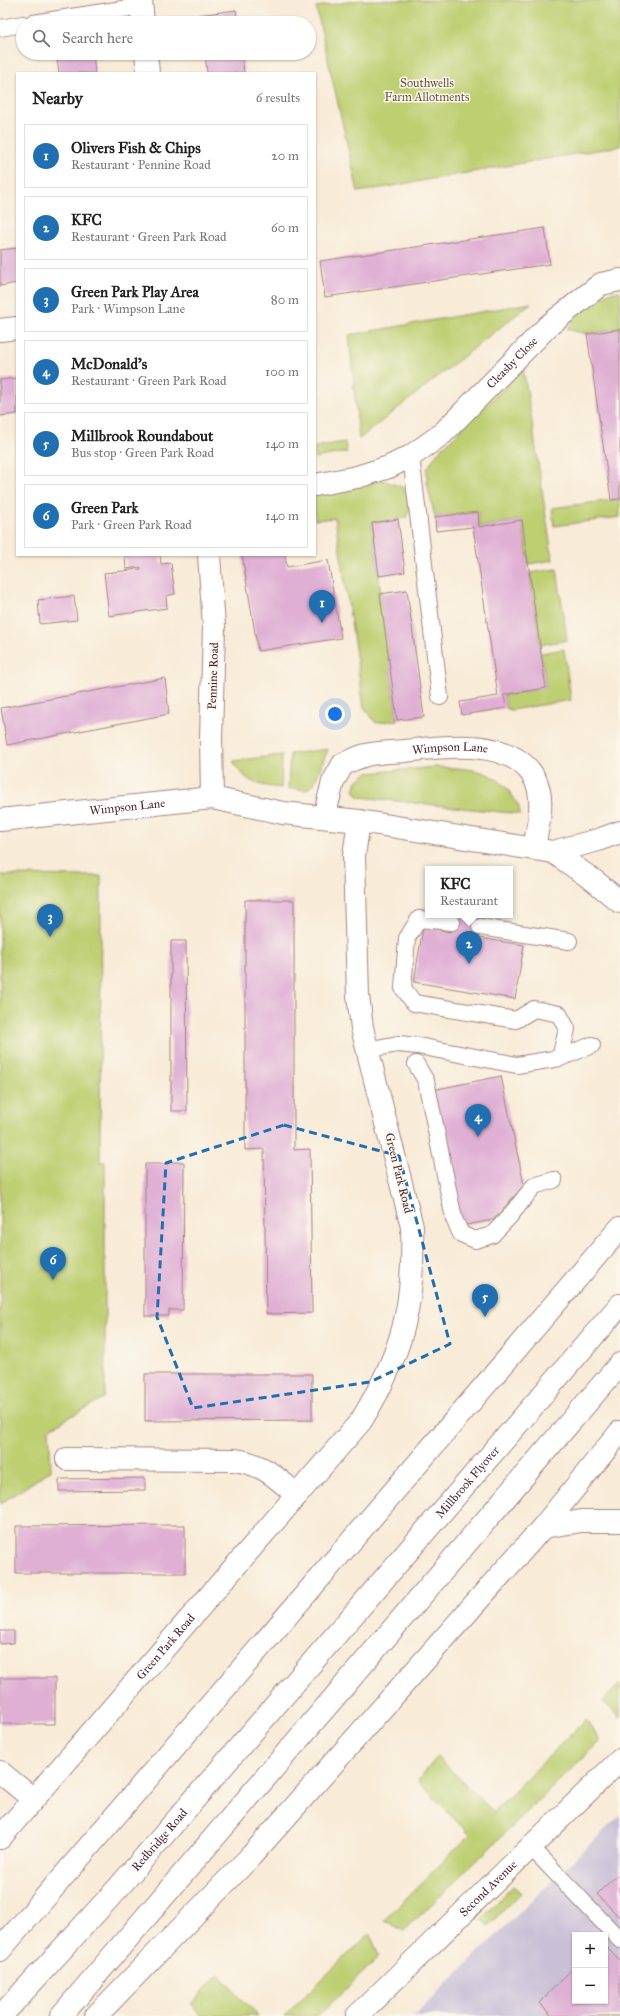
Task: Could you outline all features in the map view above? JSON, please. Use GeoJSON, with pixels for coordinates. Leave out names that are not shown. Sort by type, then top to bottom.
{"type":"FeatureCollection","features":[{"type":"Feature","properties":{"kind":"main road"},"geometry":{"type":"LineString","coordinates":[[147,60],[148,72]]}},
{"type":"Feature","properties":{"kind":"main road","name":"Cleasby Close"},"geometry":{"type":"LineString","coordinates":[[316,485],[376,471],[389,467],[411,456],[442,434],[548,326],[601,284],[620,280]]}},
{"type":"Feature","properties":{"kind":"main road"},"geometry":{"type":"LineString","coordinates":[[0,330],[16,328]]}},
{"type":"Feature","properties":{"kind":"main road","name":"Pennine Road"},"geometry":{"type":"LineString","coordinates":[[209,556],[214,626],[211,738],[212,798]]}},
{"type":"Feature","properties":{"kind":"main road","name":"Wimpson Lane"},"geometry":{"type":"LineString","coordinates":[[0,820],[212,798],[283,813],[324,817],[359,820],[543,850],[542,808],[532,775],[524,766],[508,756],[476,747],[448,746],[367,755],[343,764],[333,782],[324,817]]}},
{"type":"Feature","properties":{"kind":"main road","name":"Green Park Road"},"geometry":{"type":"LineString","coordinates":[[0,1838],[361,1421],[375,1398],[404,1330],[411,1294],[414,1261],[412,1227],[394,1148],[366,1050],[358,995],[354,856],[359,820]]}},
{"type":"Feature","properties":{"kind":"main road"},"geometry":{"type":"LineString","coordinates":[[543,850],[598,840],[620,832]]}},
{"type":"Feature","properties":{"kind":"main road"},"geometry":{"type":"LineString","coordinates":[[543,850],[596,882],[620,902]]}},
{"type":"Feature","properties":{"kind":"main road"},"geometry":{"type":"LineString","coordinates":[[0,1950],[620,1228]]}},
{"type":"Feature","properties":{"kind":"main road","name":"Millbrook Flyover"},"geometry":{"type":"LineString","coordinates":[[315,1660],[620,1305]]}},
{"type":"Feature","properties":{"kind":"main road"},"geometry":{"type":"LineString","coordinates":[[61,2016],[620,1364]]}},
{"type":"Feature","properties":{"kind":"main road"},"geometry":{"type":"LineString","coordinates":[[96,2016],[251,1856],[543,1527],[620,1432]]}},
{"type":"Feature","properties":{"kind":"main road"},"geometry":{"type":"LineString","coordinates":[[67,1459],[234,1460],[250,1462],[266,1469],[297,1495]]}},
{"type":"Feature","properties":{"kind":"main road"},"geometry":{"type":"LineString","coordinates":[[543,1527],[582,1521],[620,1521]]}},
{"type":"Feature","properties":{"kind":"main road","name":"Redbridge Road"},"geometry":{"type":"LineString","coordinates":[[1,2016],[118,1888],[315,1660]]}},
{"type":"Feature","properties":{"kind":"main road","name":"Second Avenue"},"geometry":{"type":"LineString","coordinates":[[357,2016],[620,1760]]}},
{"type":"Feature","properties":{"kind":"main road"},"geometry":{"type":"LineString","coordinates":[[0,1772],[33,1799]]}},
{"type":"Feature","properties":{"kind":"lane"},"geometry":{"type":"LineString","coordinates":[[91,16],[142,10]]}},
{"type":"Feature","properties":{"kind":"lane"},"geometry":{"type":"LineString","coordinates":[[0,28],[16,25]]}},
{"type":"Feature","properties":{"kind":"lane"},"geometry":{"type":"LineString","coordinates":[[411,456],[440,697]]}},
{"type":"Feature","properties":{"kind":"lane"},"geometry":{"type":"LineString","coordinates":[[452,922],[419,920],[407,938],[403,988],[414,1003],[516,1020],[534,1009],[559,1014],[567,1029],[560,1058]]}},
{"type":"Feature","properties":{"kind":"lane"},"geometry":{"type":"LineString","coordinates":[[480,927],[569,941]]}},
{"type":"Feature","properties":{"kind":"lane"},"geometry":{"type":"LineString","coordinates":[[366,1050],[398,1044],[418,1046],[518,1066],[560,1058],[592,1045]]}},
{"type":"Feature","properties":{"kind":"lane"},"geometry":{"type":"LineString","coordinates":[[416,1064],[426,1081],[454,1219],[461,1234],[475,1240],[492,1235],[534,1186],[554,1180]]}},
{"type":"Feature","properties":{"kind":"lane"},"geometry":{"type":"LineString","coordinates":[[530,1847],[620,1940]]}},
{"type":"Feature","properties":{"kind":"highlighted area"},"geometry":{"type":"Polygon","coordinates":[[[284,1125],[399,1156],[450,1344],[370,1382],[193,1408],[157,1317],[166,1163],[284,1125]]]}},
{"type":"Feature","properties":{"kind":"shaded area"},"geometry":{"type":"Polygon","coordinates":[[[620,1815],[620,2016],[413,2016],[620,1815]]]}},
{"type":"Feature","properties":{"kind":"green space","name":"Southwells Farm Allotments"},"geometry":{"type":"Polygon","coordinates":[[[361,0],[620,0],[620,146],[358,192],[316,7],[361,0]]]}},
{"type":"Feature","properties":{"kind":"green space"},"geometry":{"type":"Polygon","coordinates":[[[620,291],[620,329],[587,334],[567,329],[590,304],[604,295],[620,291]]]}},
{"type":"Feature","properties":{"kind":"green space"},"geometry":{"type":"Polygon","coordinates":[[[531,303],[359,439],[349,335],[531,303]]]}},
{"type":"Feature","properties":{"kind":"green space"},"geometry":{"type":"Polygon","coordinates":[[[523,369],[553,560],[529,564],[522,520],[479,527],[478,512],[435,517],[427,482],[427,469],[437,453],[523,369]]]}},
{"type":"Feature","properties":{"kind":"green space"},"geometry":{"type":"Polygon","coordinates":[[[345,442],[347,452],[316,458],[316,447],[345,442]]]}},
{"type":"Feature","properties":{"kind":"green space"},"geometry":{"type":"Polygon","coordinates":[[[382,480],[404,488],[410,508],[406,518],[372,523],[397,720],[376,723],[364,707],[335,518],[316,520],[316,495],[382,480]]]}},
{"type":"Feature","properties":{"kind":"green space"},"geometry":{"type":"Polygon","coordinates":[[[620,499],[620,517],[554,526],[552,508],[620,499]]]}},
{"type":"Feature","properties":{"kind":"green space"},"geometry":{"type":"Polygon","coordinates":[[[557,569],[567,640],[540,645],[530,573],[557,569]]]}},
{"type":"Feature","properties":{"kind":"green space"},"geometry":{"type":"Polygon","coordinates":[[[564,649],[571,700],[511,710],[506,708],[504,695],[546,688],[541,653],[564,649]]]}},
{"type":"Feature","properties":{"kind":"green space"},"geometry":{"type":"Polygon","coordinates":[[[328,749],[314,784],[306,790],[288,788],[290,754],[328,749]]]}},
{"type":"Feature","properties":{"kind":"green space"},"geometry":{"type":"Polygon","coordinates":[[[282,755],[281,788],[265,786],[253,782],[243,774],[233,761],[282,755]]]}},
{"type":"Feature","properties":{"kind":"green space"},"geometry":{"type":"Polygon","coordinates":[[[436,767],[469,769],[489,775],[498,780],[506,787],[517,803],[520,814],[359,797],[354,790],[357,781],[367,773],[436,767]]]}},
{"type":"Feature","properties":{"kind":"green space"},"geometry":{"type":"Polygon","coordinates":[[[0,875],[101,876],[100,1162],[105,1162],[105,1397],[49,1429],[51,1470],[0,1504],[0,875]]]}},
{"type":"Feature","properties":{"kind":"green space"},"geometry":{"type":"Polygon","coordinates":[[[620,1684],[620,1717],[619,1717],[603,1701],[620,1684]]]}},
{"type":"Feature","properties":{"kind":"green space"},"geometry":{"type":"Polygon","coordinates":[[[586,1719],[600,1741],[404,1931],[384,1920],[470,1835],[418,1781],[437,1757],[494,1812],[586,1719]]]}},
{"type":"Feature","properties":{"kind":"green space"},"geometry":{"type":"Polygon","coordinates":[[[513,1886],[521,1893],[488,1926],[481,1919],[513,1886]]]}},
{"type":"Feature","properties":{"kind":"green space"},"geometry":{"type":"Polygon","coordinates":[[[370,1933],[379,1957],[318,2016],[284,2016],[370,1933]]]}},
{"type":"Feature","properties":{"kind":"green space"},"geometry":{"type":"Polygon","coordinates":[[[218,1974],[258,2016],[202,2016],[191,2005],[218,1974]]]}},
{"type":"Feature","properties":{"kind":"building"},"geometry":{"type":"Polygon","coordinates":[[[236,10],[237,16],[199,16],[236,10]]]}},
{"type":"Feature","properties":{"kind":"building"},"geometry":{"type":"Polygon","coordinates":[[[57,60],[94,60],[95,72],[59,72],[57,60]]]}},
{"type":"Feature","properties":{"kind":"building"},"geometry":{"type":"Polygon","coordinates":[[[206,60],[243,60],[244,72],[207,72],[206,60]]]}},
{"type":"Feature","properties":{"kind":"building"},"geometry":{"type":"Polygon","coordinates":[[[545,228],[550,264],[325,297],[320,261],[545,228]]]}},
{"type":"Feature","properties":{"kind":"building"},"geometry":{"type":"Polygon","coordinates":[[[16,248],[16,283],[0,286],[0,250],[16,248]]]}},
{"type":"Feature","properties":{"kind":"building"},"geometry":{"type":"Polygon","coordinates":[[[620,329],[620,499],[611,500],[587,334],[620,329]]]}},
{"type":"Feature","properties":{"kind":"building"},"geometry":{"type":"Polygon","coordinates":[[[16,378],[16,414],[0,416],[0,380],[16,378]]]}},
{"type":"Feature","properties":{"kind":"building"},"geometry":{"type":"Polygon","coordinates":[[[478,512],[479,527],[522,520],[546,688],[504,695],[506,708],[462,715],[460,702],[498,696],[473,527],[436,531],[435,517],[478,512]]]}},
{"type":"Feature","properties":{"kind":"building"},"geometry":{"type":"Polygon","coordinates":[[[398,519],[405,572],[379,576],[372,523],[398,519]]]}},
{"type":"Feature","properties":{"kind":"building"},"geometry":{"type":"Polygon","coordinates":[[[125,556],[160,556],[161,564],[171,563],[175,594],[166,596],[167,608],[109,616],[104,573],[141,569],[141,567],[126,569],[125,556]]]}},
{"type":"Feature","properties":{"kind":"building"},"geometry":{"type":"Polygon","coordinates":[[[242,556],[285,556],[287,567],[328,560],[341,638],[258,651],[242,556]]]}},
{"type":"Feature","properties":{"kind":"building"},"geometry":{"type":"Polygon","coordinates":[[[407,590],[424,717],[397,720],[380,594],[407,590]]]}},
{"type":"Feature","properties":{"kind":"building"},"geometry":{"type":"Polygon","coordinates":[[[74,596],[77,620],[40,624],[38,600],[74,596]]]}},
{"type":"Feature","properties":{"kind":"building"},"geometry":{"type":"Polygon","coordinates":[[[165,678],[169,714],[7,745],[1,708],[165,678]]]}},
{"type":"Feature","properties":{"kind":"building"},"geometry":{"type":"Polygon","coordinates":[[[245,900],[294,900],[294,1150],[310,1149],[312,1313],[266,1314],[264,1149],[245,1150],[245,900]]]}},
{"type":"Feature","properties":{"kind":"building"},"geometry":{"type":"Polygon","coordinates":[[[452,918],[482,918],[479,938],[524,945],[515,999],[414,982],[423,927],[450,932],[452,918]]]}},
{"type":"Feature","properties":{"kind":"building"},"geometry":{"type":"Polygon","coordinates":[[[171,941],[186,941],[187,1111],[171,1111],[171,941]]]}},
{"type":"Feature","properties":{"kind":"building"},"geometry":{"type":"Polygon","coordinates":[[[501,1076],[524,1185],[493,1220],[460,1226],[433,1090],[501,1076]]]}},
{"type":"Feature","properties":{"kind":"building"},"geometry":{"type":"Polygon","coordinates":[[[169,1162],[184,1162],[183,1310],[169,1310],[169,1316],[145,1316],[145,1164],[169,1164],[169,1162]]]}},
{"type":"Feature","properties":{"kind":"building"},"geometry":{"type":"Polygon","coordinates":[[[145,1374],[312,1374],[312,1420],[145,1421],[145,1374]]]}},
{"type":"Feature","properties":{"kind":"building"},"geometry":{"type":"Polygon","coordinates":[[[145,1478],[145,1490],[59,1491],[59,1479],[145,1478]]]}},
{"type":"Feature","properties":{"kind":"building"},"geometry":{"type":"Polygon","coordinates":[[[185,1525],[185,1573],[16,1573],[16,1526],[185,1525]]]}},
{"type":"Feature","properties":{"kind":"building"},"geometry":{"type":"Polygon","coordinates":[[[0,1631],[14,1631],[14,1643],[0,1644],[0,1631]]]}},
{"type":"Feature","properties":{"kind":"building"},"geometry":{"type":"Polygon","coordinates":[[[0,1678],[55,1678],[55,1724],[0,1724],[0,1678]]]}},
{"type":"Feature","properties":{"kind":"building"},"geometry":{"type":"Polygon","coordinates":[[[620,1872],[620,1918],[597,1894],[620,1872]]]}},
{"type":"Feature","properties":{"kind":"building"},"geometry":{"type":"Polygon","coordinates":[[[608,1948],[620,1960],[620,2016],[552,2016],[539,2003],[572,1969],[572,2004],[608,2004],[608,1948]]]}},
{"type":"Feature","properties":{"kind":"place","name":"Olivers Fish & Chips"},"geometry":{"type":"Point","coordinates":[322,623]}},
{"type":"Feature","properties":{"kind":"place","name":"Green Park Play Area"},"geometry":{"type":"Point","coordinates":[50,937]}},
{"type":"Feature","properties":{"kind":"place","name":"KFC"},"geometry":{"type":"Point","coordinates":[469,964]}},
{"type":"Feature","properties":{"kind":"place","name":"McDonald's"},"geometry":{"type":"Point","coordinates":[478,1137]}},
{"type":"Feature","properties":{"kind":"place","name":"Green Park"},"geometry":{"type":"Point","coordinates":[53,1280]}},
{"type":"Feature","properties":{"kind":"place","name":"Millbrook Roundabout"},"geometry":{"type":"Point","coordinates":[485,1317]}}]}
